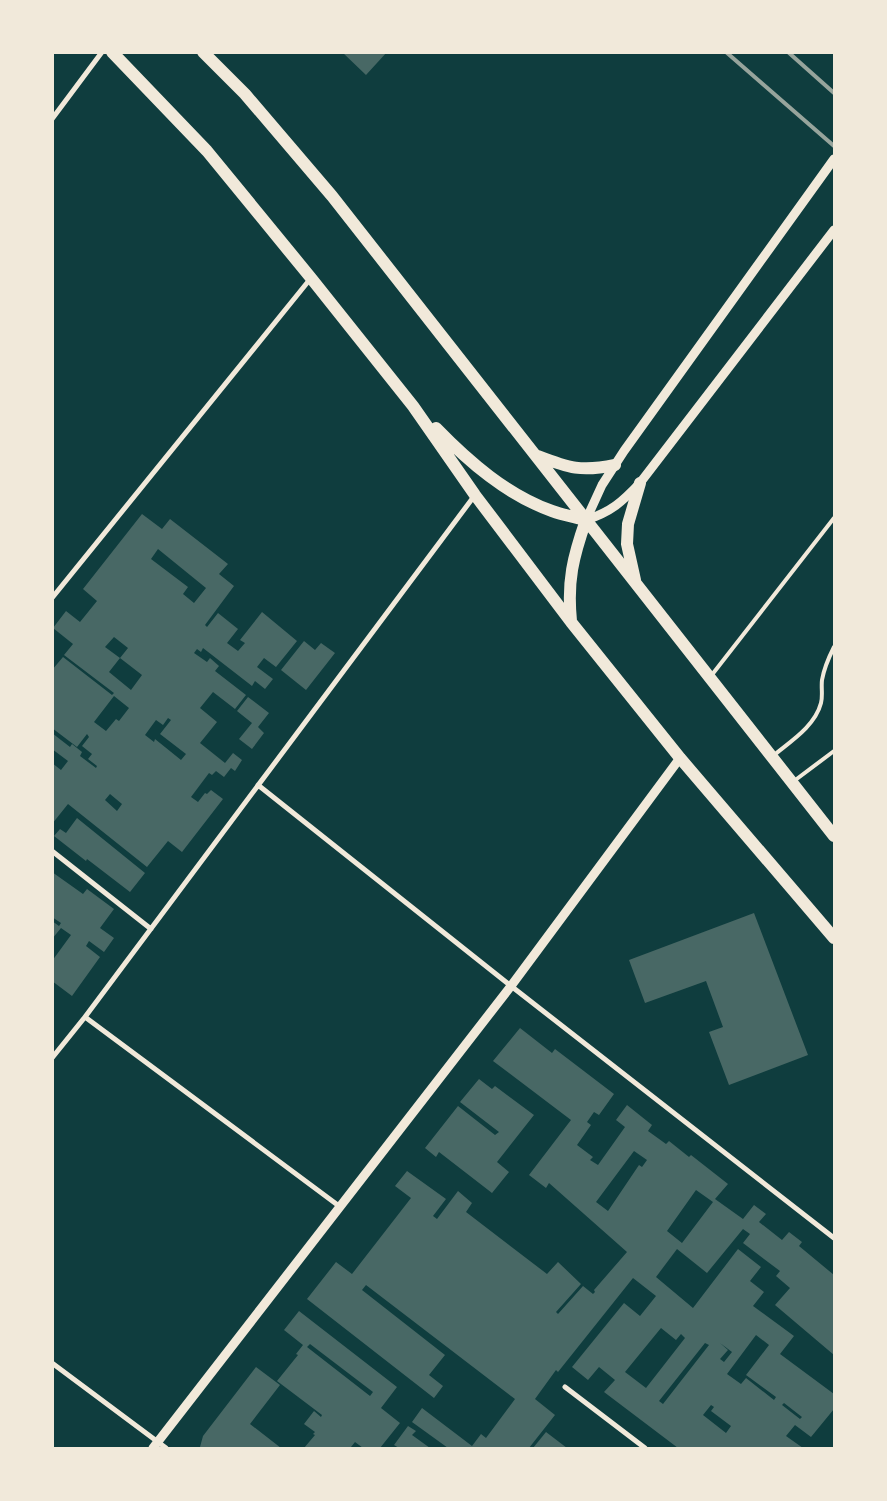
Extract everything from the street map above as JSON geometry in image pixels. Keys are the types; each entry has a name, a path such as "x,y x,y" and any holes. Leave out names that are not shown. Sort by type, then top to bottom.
{"main road":[{"path":"112,52 207,151 311,278 413,406 475,495 571,622 680,758 834,938"},
{"path":"203,52 245,94 332,196 834,836"},
{"path":"413,406 454,447 484,472 515,493 552,511 586,520"},
{"path":"536,455 563,466 579,469 593,469 615,465"},
{"path":"635,582 627,544 628,524 640,483"},
{"path":"571,622 568,595 571,570 586,520"}],"street":[{"path":"52,119 102,52"},
{"path":"586,520 598,494 624,451 834,159"},
{"path":"586,520 602,515 617,506 640,483 834,230"},
{"path":"52,598 311,278"},
{"path":"52,1058 85,1017 475,495"},
{"path":"156,1446 510,986 680,758"},
{"path":"258,785 510,986 834,1238"},
{"path":"52,851 151,929"},
{"path":"85,1017 339,1206"},
{"path":"52,1362 156,1446 166,1448"},
{"path":"565,1387 645,1448"}],"lane":[{"path":"710,677 834,518"},
{"path":"771,757 802,732 815,717 821,703 822,679 828,658 834,647"},
{"path":"792,782 834,751"}],"building":[{"path":"342,52 387,52 366,75"},
{"path":"142,514 162,529 170,519 228,564 219,574 234,586 205,625 207,627 218,613 238,629 227,643 238,651 245,643 240,640 262,612 297,641 276,667 264,658 257,667 273,679 265,689 255,681 252,686 203,648 201,652 197,649 194,653 207,662 210,658 219,666 215,671 246,695 235,709 213,692 200,708 217,722 200,743 225,763 233,753 242,760 235,771 231,768 224,777 216,771 212,775 209,773 191,797 198,802 205,793 207,794 211,790 223,799 182,852 168,841 147,867 68,804 52,824 52,763 61,770 68,761 52,749 52,733 70,747 72,744 82,752 80,756 96,768 97,766 88,759 92,754 82,746 89,737 87,734 77,747 52,728 52,670 63,657 112,695 114,693 64,655 73,644 53,628 66,611 80,622 97,601 83,589","holes":["158,549 206,588 194,603 183,594 188,587 151,559","114,637 128,648 120,658 105,647","120,658 142,675 131,690 109,672","114,696 129,708 119,721 116,719 106,731 94,722","168,718 171,720 160,734 186,754 181,760 155,739 154,742 145,735 156,720 163,725","110,794 122,804 117,811 105,800"]},
{"path":"304,641 315,650 321,643 335,653 306,690 281,670"},
{"path":"248,697 269,713 258,727 264,733 252,749 239,739 252,723 237,711"},
{"path":"77,818 145,873 130,892 54,836 60,829 66,833"},
{"path":"52,872 83,894 87,889 114,909 100,928 114,938 104,952 89,941 86,946 100,957 72,996 52,981 52,961 71,935 61,928 52,939 52,921 59,926 61,923 52,917"},
{"path":"754,913 808,1055 729,1085 709,1032 723,1027 706,981 645,1003 629,960"},
{"path":"520,1028 552,1053 555,1049 614,1094 599,1115 594,1112 587,1122 591,1125 577,1145 593,1157 590,1160 598,1165 625,1127 616,1120 627,1105 652,1125 648,1131 666,1144 669,1141 689,1157 691,1155 728,1184 715,1199 743,1219 754,1205 766,1214 759,1222 782,1240 789,1232 802,1242 799,1246 834,1275 834,1355 775,1305 790,1288 776,1276 780,1271 743,1243 750,1234 743,1229 707,1273 677,1249 656,1277 693,1308 738,1249 761,1267 750,1281 764,1292 753,1306 794,1336 780,1354 834,1394 834,1409 811,1437 795,1425 786,1436 803,1448 678,1448 604,1392 615,1380 599,1367 588,1380 572,1367 624,1303 640,1316 656,1296 633,1278 558,1372 556,1370 535,1399 555,1415 529,1448 448,1448 412,1422 422,1408 472,1446 481,1434 486,1438 515,1399 366,1285 362,1290 445,1355 429,1375 443,1386 434,1398 307,1299 336,1262 352,1274 411,1198 395,1186 407,1171 446,1199 433,1216 437,1219 458,1191 472,1203 466,1212 547,1274 558,1262 581,1284 556,1312 558,1314 583,1286 593,1294 594,1290 627,1252 549,1183 546,1188 529,1175 571,1120 493,1061","holes":["634,1151 647,1160 642,1167 639,1165 608,1211 596,1202","696,1190 713,1202 682,1243 667,1231","661,1328 676,1340 681,1334 685,1338 646,1388 625,1372","756,1335 769,1345 746,1375 776,1397 774,1400 746,1378 741,1384 727,1374","705,1343 709,1345 663,1404 659,1401","720,1343 732,1352 724,1362 720,1359 728,1350","784,1403 802,1417 800,1419 782,1405","711,1405 714,1407 711,1411 731,1426 726,1433 703,1415"]},
{"path":"479,1079 492,1089 495,1086 534,1115 497,1162 509,1172 492,1193 439,1152 436,1157 425,1148 458,1106 495,1135 499,1132 460,1102"},
{"path":"299,1311 397,1387 381,1408 400,1423 380,1448 363,1448 355,1442 351,1447 354,1448 304,1448 315,1435 313,1434 315,1432 304,1424 314,1411 321,1417 322,1415 277,1381 298,1355 296,1354 303,1345 284,1330","holes":["310,1344 373,1392 370,1396 307,1347"]},
{"path":"256,1367 280,1385 250,1424 281,1448 200,1447 203,1436"},
{"path":"408,1426 416,1431 412,1435 430,1448 399,1448 394,1445"},
{"path":"546,1432 567,1448 533,1448"}],"railway":[{"path":"726,52 834,146"},
{"path":"788,52 834,93"}]}
